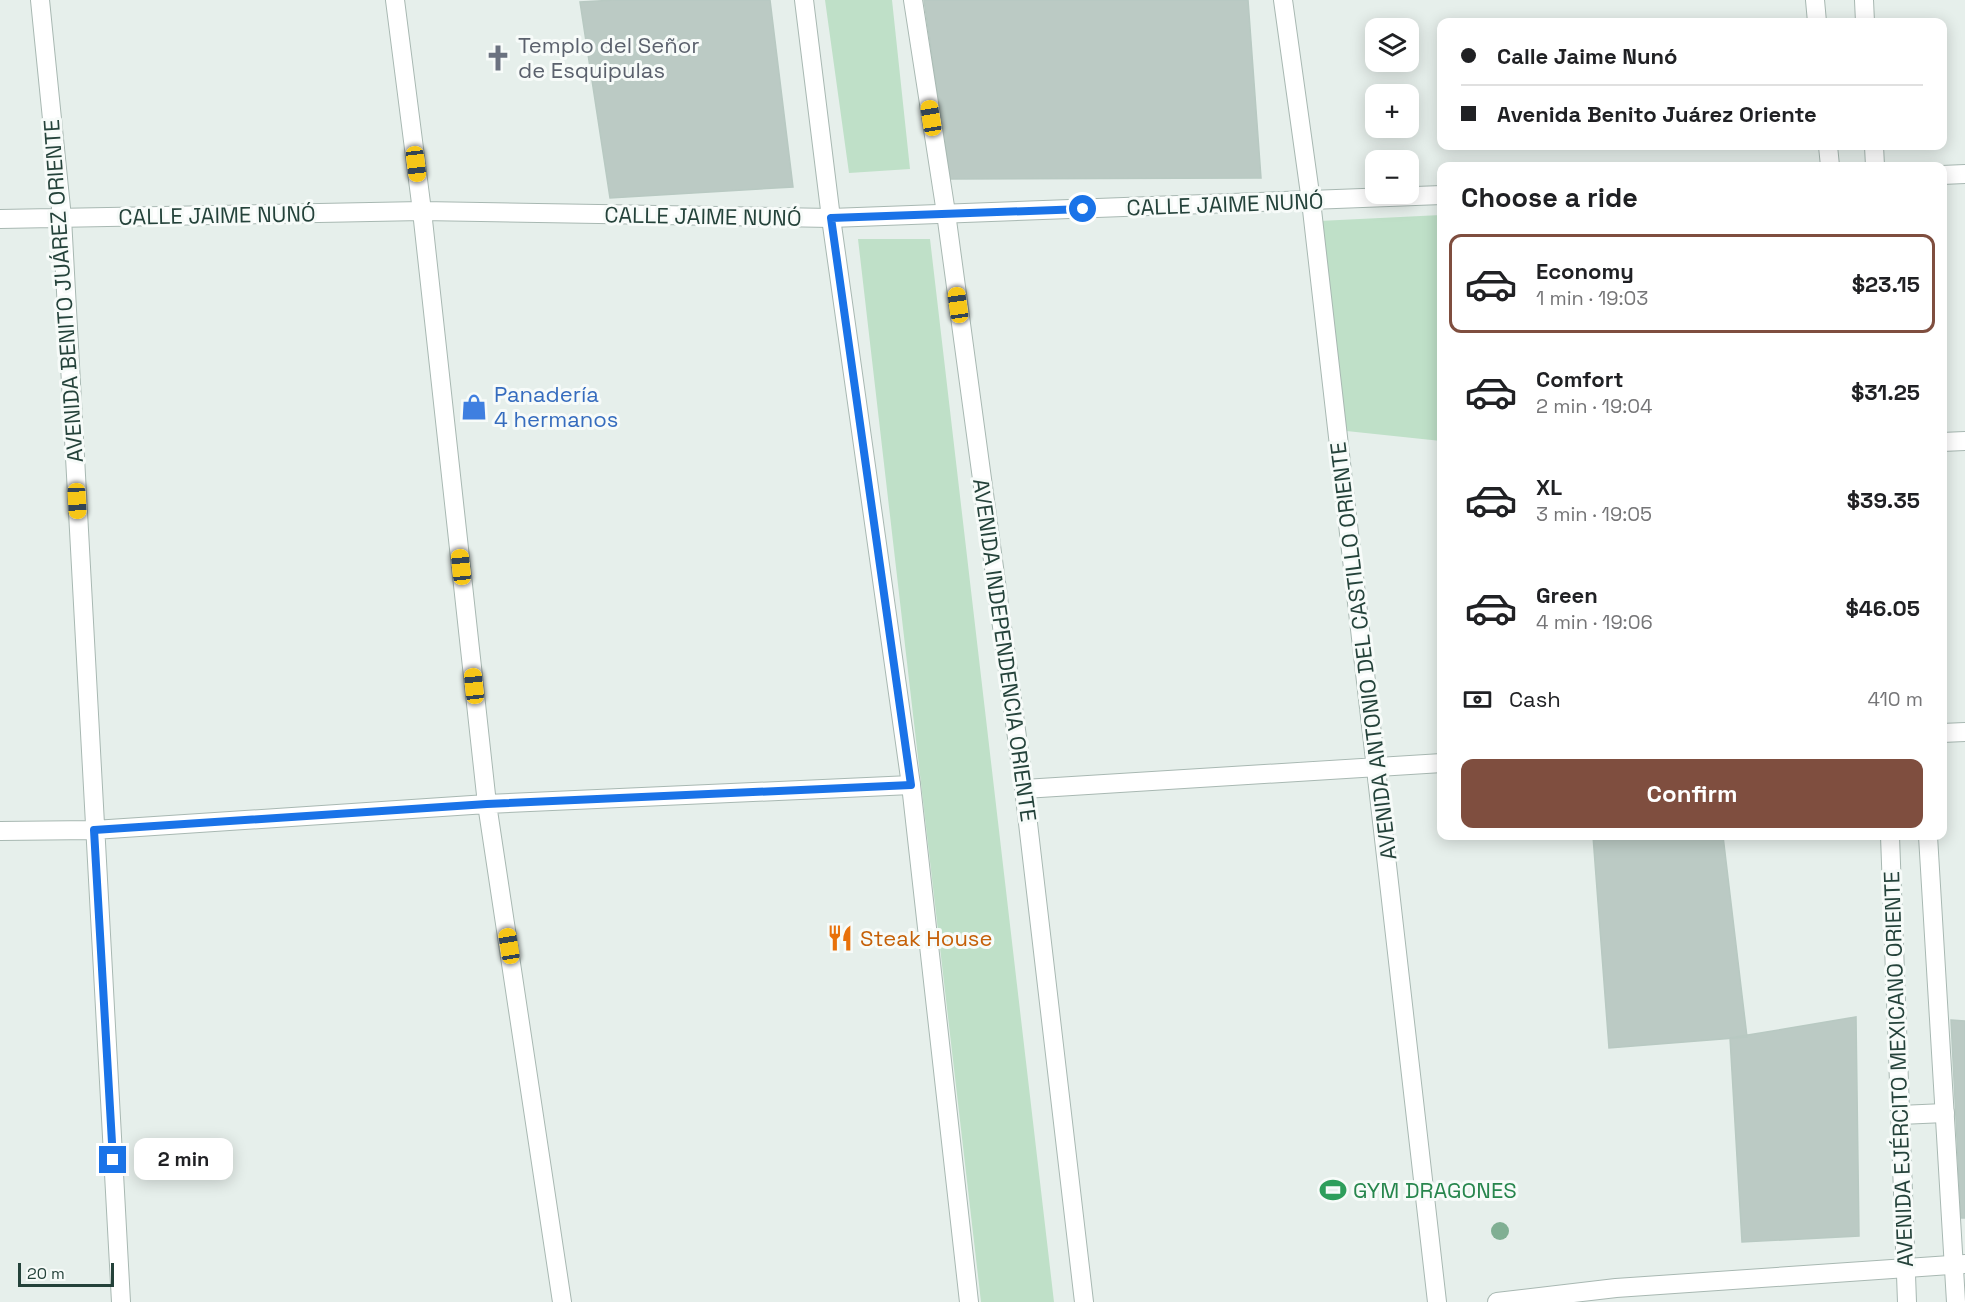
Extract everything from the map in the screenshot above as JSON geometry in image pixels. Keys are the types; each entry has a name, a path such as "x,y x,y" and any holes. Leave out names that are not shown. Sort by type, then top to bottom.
{"street":[{"name":"AVENIDA BENITO JUÁREZ ORIENTE","path":"40,0 62,218 121,1302"},
{"path":"396,0 422,211 487,804 562,1302"},
{"path":"804,0 831,218 911,785 969,1302"},
{"name":"AVENIDA INDEPENDENCIA ORIENTE","path":"913,0 946,213 1024,789 1084,1302"},
{"name":"AVENIDA ANTONIO DEL CASTILLO ORIENTE","path":"1283,0 1311,201 1437,1302"},
{"path":"1815,0 1817,18"},
{"path":"1864,0 1865,18"},
{"path":"1947,175 1965,174"},
{"name":"CALLE JAIME NUNÓ","path":"0,219 422,211 831,218 1437,195"},
{"path":"1947,442 1965,441"},
{"path":"1947,733 1965,732"},
{"path":"1024,789 1437,763"},
{"path":"0,831 94,830 487,804 911,785"},
{"name":"AVENIDA EJÉRCITO MEXICANO ORIENTE","path":"1890,840 1907,1302"},
{"name":"AVENIDA EJÉRCITO MEXICANO ORIENTE","path":"1928,840 1945,1113 1959,1264 1956,1302"},
{"path":"1900,1115 1945,1113"},
{"path":"1497,1302 1616,1288 1959,1264"}],"green space":[{"path":"825,0 892,0 910,169 849,173"},
{"path":"1437,215 1437,441 1337,430 1319,221"},
{"path":"858,239 930,239 1054,1302 981,1302"}],"building":[{"path":"770,0 793,187 610,198 580,2"},
{"path":"924,0 1248,0 1261,178 950,179"},
{"path":"1593,840 1723,840 1747,1037 1609,1048"},
{"path":"1856,1017 1859,1236 1742,1242 1730,1038"},
{"path":"1951,1020 1965,1021 1965,1218 1961,1218"}],"place":[{"name":"Templo del Señor de Esquipulas","path":"498,58"},
{"name":"Panadería 4 hermanos","path":"474,407"},
{"name":"Steak House","path":"840,938"},
{"name":"GYM DRAGONES","path":"1333,1190"}],"route":[{"path":"113,1160 94,830 487,804 911,785 831,218 1083,209"}]}
